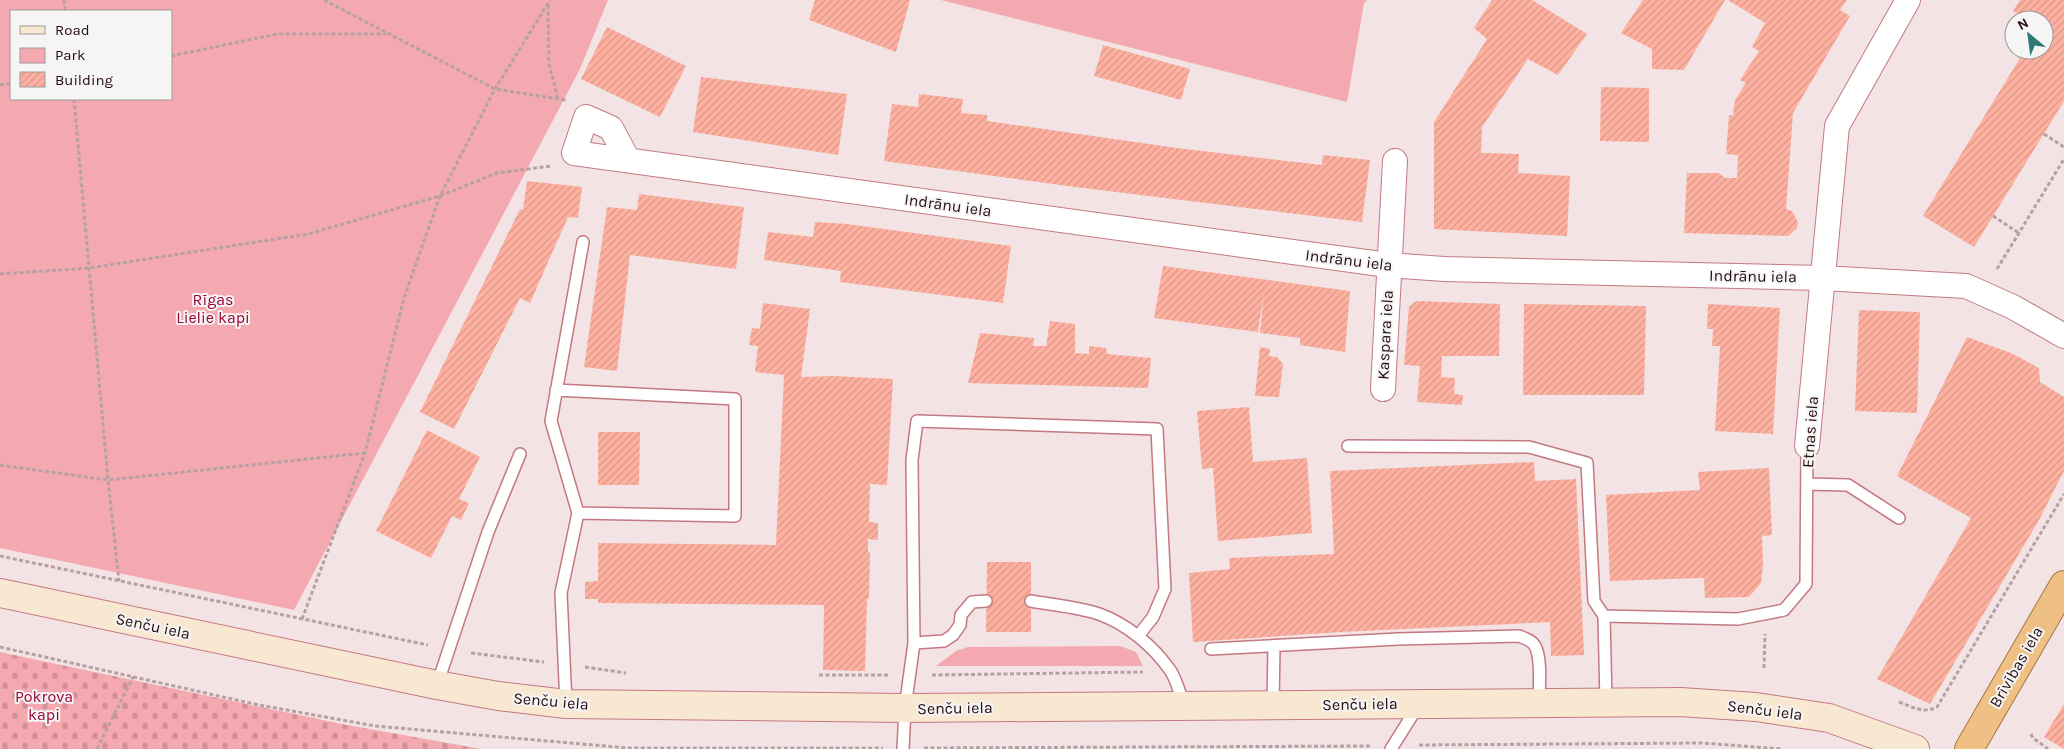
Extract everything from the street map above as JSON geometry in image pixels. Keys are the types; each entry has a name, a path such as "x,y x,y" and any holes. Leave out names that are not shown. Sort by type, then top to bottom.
{"highway":[{"name":"Brīvības iela","path":"1969,749 2064,585"}],"main road":[{"name":"Senču iela","path":"0,594 437,685 498,696 566,704 905,708 1680,702 1765,708 1829,718 1915,749"}],"street":[{"name":"Etnas iela","path":"1807,446 1837,126 1908,0"},
{"name":"Indrānu iela","path":"628,160 1388,265 1444,269 1822,278 1966,286 2013,307 2064,336"},
{"name":"Kaspara iela","path":"1383,389 1388,265 1395,161"}],"lane":[{"path":"566,704 561,592 578,513 551,421 583,242"},
{"path":"556,390 735,399 735,516 578,513"},
{"path":"903,749 905,708 914,643 912,460 917,421 1157,429 1165,589 1153,617 1138,636"},
{"path":"1348,446 1529,446 1587,464 1594,601 1604,616 1606,702"},
{"name":"Etnas iela","path":"1604,616 1738,619 1784,610 1806,584 1807,446"},
{"path":"437,685 488,532 520,454"},
{"path":"1807,484 1848,485 1899,518"},
{"path":"914,643 944,640 953,635 960,624 961,615 972,602 986,601"},
{"path":"1031,601 1098,614 1120,624 1138,636 1156,653 1171,672 1184,706"},
{"path":"1211,649 1398,639 1518,636 1528,639 1535,646 1538,662 1539,702"},
{"path":"1273,705 1274,647"},
{"path":"1391,749 1420,703"}],"path":[{"path":"324,0 495,89 574,102"},
{"path":"302,619 365,453 404,298 440,196 495,89 549,2"},
{"path":"549,2 549,64 558,99"},
{"path":"172,56 277,34 388,34"},
{"path":"74,100 108,480 119,581"},
{"path":"2044,134 2064,147"},
{"path":"1982,293 2064,158"},
{"path":"0,274 89,268 308,234 440,196"},
{"path":"1994,216 2019,233"},
{"path":"0,465 108,480 365,453"},
{"path":"1899,702 1921,710 1929,711 1937,707 2064,494"},
{"path":"1764,614 1764,668"},
{"path":"97,749 133,677"},
{"path":"2032,734 2033,738 2048,749"}],"green space":[{"name":"Rīgas Lielie kapi","path":"0,0 608,0 580,69 294,610 0,548"},
{"path":"941,0 1367,0 1364,3 1347,102"},
{"path":"1120,646 1136,652 1143,666 936,666 956,651 968,647"},
{"name":"Pokrova kapi","path":"0,652 342,724 481,749 0,749"}],"building":[{"path":"815,0 910,0 896,52 809,20"},
{"path":"1492,0 1532,0 1587,34 1558,75 1528,59 1482,127 1481,153 1519,154 1518,173 1570,176 1567,236 1434,229 1434,122 1487,39 1474,28"},
{"path":"1643,0 1725,0 1684,70 1652,69 1652,49 1621,33"},
{"path":"1728,0 1847,0 1840,10 1850,16 1793,113 1786,209 1792,211 1798,222 1797,228 1788,236 1684,233 1687,173 1719,173 1725,178 1737,178 1738,155 1726,154 1729,115 1733,115 1735,100 1746,83 1740,80 1759,51 1752,47 1765,23"},
{"path":"2020,0 2064,0 2064,101 1974,247 1923,216 2019,60 2054,60 2054,10 2014,10"},
{"path":"607,27 686,66 660,117 581,79"},
{"path":"1103,45 1190,69 1181,100 1094,76"},
{"path":"701,77 847,94 838,155 693,132"},
{"path":"1601,87 1649,88 1649,142 1600,141"},
{"path":"919,94 963,99 961,113 987,115 987,121 1177,148 1322,165 1323,155 1370,160 1362,222 1075,187 884,161 892,104 918,107"},
{"path":"527,181 582,187 578,218 568,217 530,303 520,298 454,429 420,412 520,209 523,210"},
{"path":"639,194 744,207 736,269 630,255 617,371 584,367 607,207 637,210"},
{"path":"815,222 847,224 1011,246 1003,303 840,282 841,271 764,260 768,232 813,237"},
{"path":"1163,266 1350,291 1345,352 1300,345 1300,338 1260,333 1264,292 1258,332 1154,318"},
{"path":"1416,301 1500,304 1499,356 1442,356 1441,377 1455,378 1454,394 1463,395 1462,405 1417,402 1420,366 1404,365 1409,307"},
{"path":"763,303 810,309 801,377 833,376 893,379 887,485 870,484 869,522 878,523 878,540 868,539 868,552 870,552 869,598 867,599 865,671 823,670 824,605 598,603 598,599 585,599 585,582 598,581 598,543 776,545 784,375 755,372 758,346 749,345 752,328 760,329"},
{"path":"1524,304 1646,306 1644,395 1523,395"},
{"path":"1708,304 1780,308 1773,434 1715,431 1720,346 1712,346 1713,329 1707,329"},
{"path":"1859,310 1920,312 1917,413 1855,411"},
{"path":"1050,321 1075,324 1075,353 1089,354 1089,346 1106,348 1107,354 1151,358 1148,388 968,383 980,333 1034,338 1033,346 1046,346"},
{"path":"1967,337 2011,353 2039,368 2040,382 2064,397 2064,471 2039,520 1930,704 1877,679 1971,518 1897,476"},
{"path":"1260,347 1270,349 1269,356 1277,357 1283,364 1279,397 1255,396"},
{"path":"1249,407 1253,462 1307,458 1312,533 1218,541 1213,468 1202,469 1197,411"},
{"path":"427,430 480,457 459,499 469,503 461,520 452,516 431,558 376,531"},
{"path":"598,432 640,432 639,485 598,485"},
{"path":"1534,462 1535,481 1576,479 1584,655 1551,656 1550,622 1341,632 1193,642 1189,573 1230,569 1229,558 1334,554 1330,471"},
{"path":"1769,468 1772,535 1762,536 1763,564 1761,583 1749,597 1705,598 1704,578 1610,581 1606,495 1700,490 1698,472"},
{"path":"987,562 1031,562 1031,632 986,632"},
{"path":"2064,704 2064,749 2044,737"}]}
